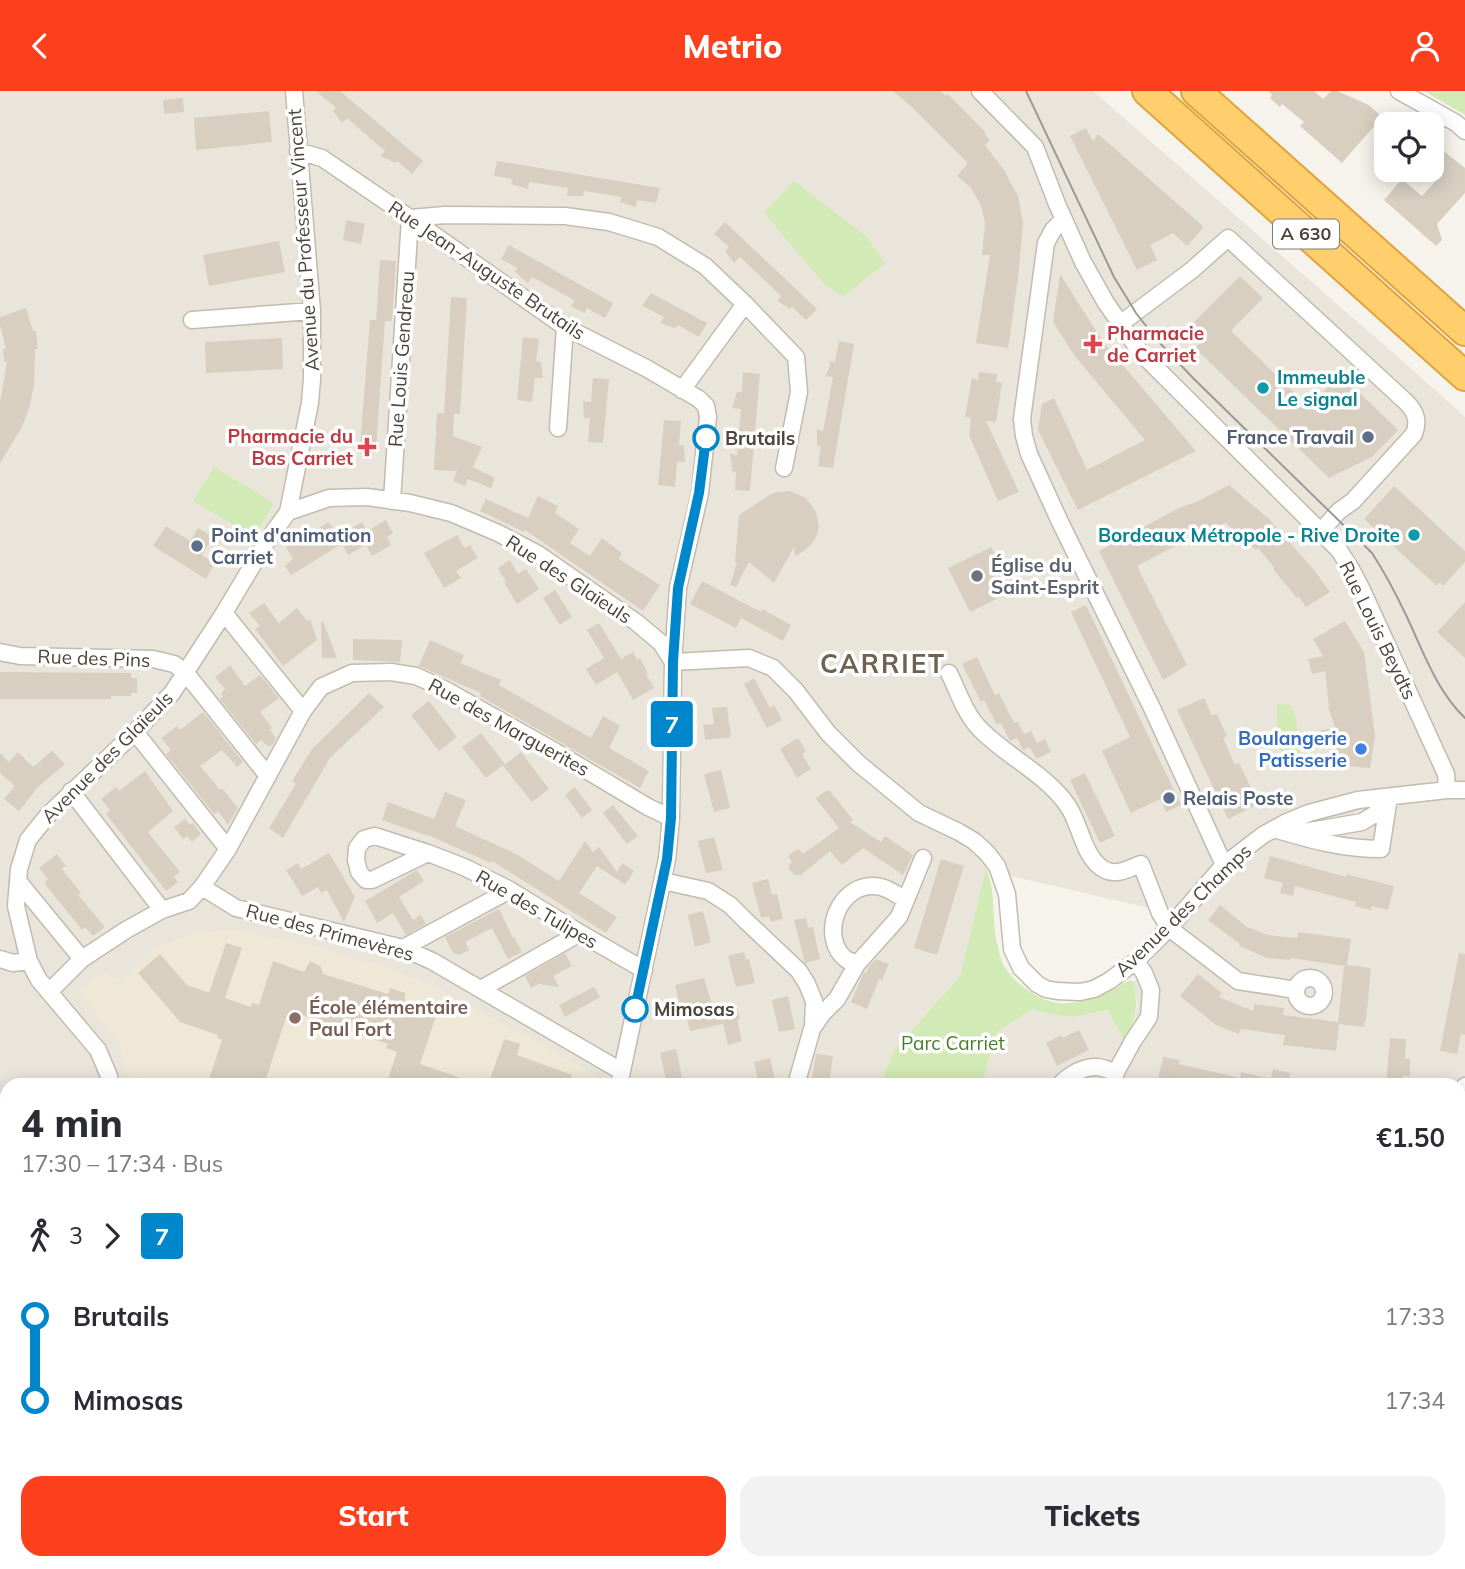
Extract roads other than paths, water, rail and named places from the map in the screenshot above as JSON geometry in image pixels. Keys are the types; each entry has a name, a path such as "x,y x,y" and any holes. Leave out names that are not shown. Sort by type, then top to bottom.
{"highway":[{"name":"A 630","path":"1147,91 1465,376"},
{"name":"A 630","path":"1196,91 1465,331"}],"street":[{"name":"Avenue du Professeur Vincent","path":"288,512 310,403 312,379 312,311 294,91"},
{"name":"Rue Louis Beydts","path":"981,91 1035,147 1083,262 1106,303 1141,353 1339,550 1362,590 1446,774 1447,790"},
{"path":"1399,91 1457,123 1465,131"},
{"name":"Rue Jean-Auguste Brutails","path":"298,151 322,158 565,327 646,368 699,399 706,406 708,417 699,493 678,588 673,662 671,818 663,881 620,1078"},
{"path":"411,218 445,215 565,216 608,222 658,237 705,266 746,304 796,357 799,392 784,468"},
{"name":"Rue Louis Gendreau","path":"392,501 411,218"},
{"path":"1063,219 1046,243 1022,419 1024,436 1029,454 1060,522 1152,708 1224,865"},
{"path":"1120,324 1192,270 1228,238 1413,409 1417,426 1414,434 1353,501 1339,511 1321,531"},
{"path":"682,390 746,304"},
{"path":"192,320 312,311"},
{"path":"558,428 565,327"},
{"name":"Rue des Glaïeuls","path":"288,512 329,498 367,498 410,503 450,513 498,533 538,554 636,622 661,643 673,662"},
{"name":"Avenue des Glaïeuls","path":"109,1078 98,1050 38,981 29,961 16,906 19,869 28,841 48,815 172,693 288,512"},
{"path":"224,613 303,711"},
{"name":"Rue des Pins","path":"0,652 20,656 153,659 174,664 185,672"},
{"name":"Avenue des Champs","path":"673,662 749,658 773,668 796,691 828,733 858,763 919,813 959,832 981,847 997,866 1007,894 1012,949 1021,968 1046,989 1080,992 1094,989 1109,981 1136,961 1169,929 1224,865 1262,835 1274,829"},
{"path":"185,672 268,776"},
{"name":"Rue des Marguerites","path":"202,887 228,849 303,711 321,687 352,673 391,672 415,676 444,689 671,818"},
{"path":"949,673 970,716 979,728 1059,794 1070,809 1089,855 1105,870 1120,872 1141,864 1169,929 1238,981 1296,990"},
{"path":"135,732 228,849"},
{"path":"1274,829 1304,832 1355,824 1375,814 1389,797 1465,790"},
{"path":"71,791 162,910"},
{"path":"1274,829 1326,845 1381,849 1389,797"},
{"name":"Rue des Tulipes","path":"428,853 510,890 644,970"},
{"path":"812,1029 837,999 857,964 899,917 923,858"},
{"path":"18,881 82,959"},
{"path":"663,881 708,891 730,905 799,971 814,1001 812,1029 798,1078"},
{"path":"49,992 82,959 162,910 189,901 202,887"},
{"name":"Rue des Primevères","path":"202,887 236,908 403,948 432,961 481,989 620,1078"},
{"path":"857,964 847,960 839,951 833,934 835,917 844,899 857,890 880,887 906,900"},
{"path":"403,948 510,890"},
{"path":"481,989 580,933"},
{"path":"0,959 13,963 29,961"},
{"path":"1114,1078 1133,1041 1149,1017 1151,990 1136,961"},
{"path":"1067,1078 1084,1068 1098,1067 1113,1078"}],"tram line":[{"path":"1026,91 1114,277 1136,313 1193,378 1372,553 1398,599 1438,683 1465,718"}],"place":[{"name":"Pharmacie de Carriet","path":"1093,344"},
{"name":"Immeuble Le signal","path":"1263,388"},
{"name":"France Travail","path":"1368,437"},
{"name":"Brutails","path":"706,438"},
{"name":"Pharmacie du Bas Carriet","path":"367,447"},
{"name":"Bordeaux Métropole - Rive Droite","path":"1414,535"},
{"name":"Point d'animation Carriet","path":"197,546"},
{"name":"Église du Saint-Esprit","path":"977,576"},
{"name":"Boulangerie Patisserie","path":"1361,749"},
{"name":"Relais Poste","path":"1169,798"},
{"name":"Mimosas","path":"635,1009"},
{"name":"École élémentaire Paul Fort","path":"295,1018"}],"district":[{"name":"CARRIET","path":"883,664"}],"park label":[{"name":"Parc Carriet","path":"953,1043"}]}
